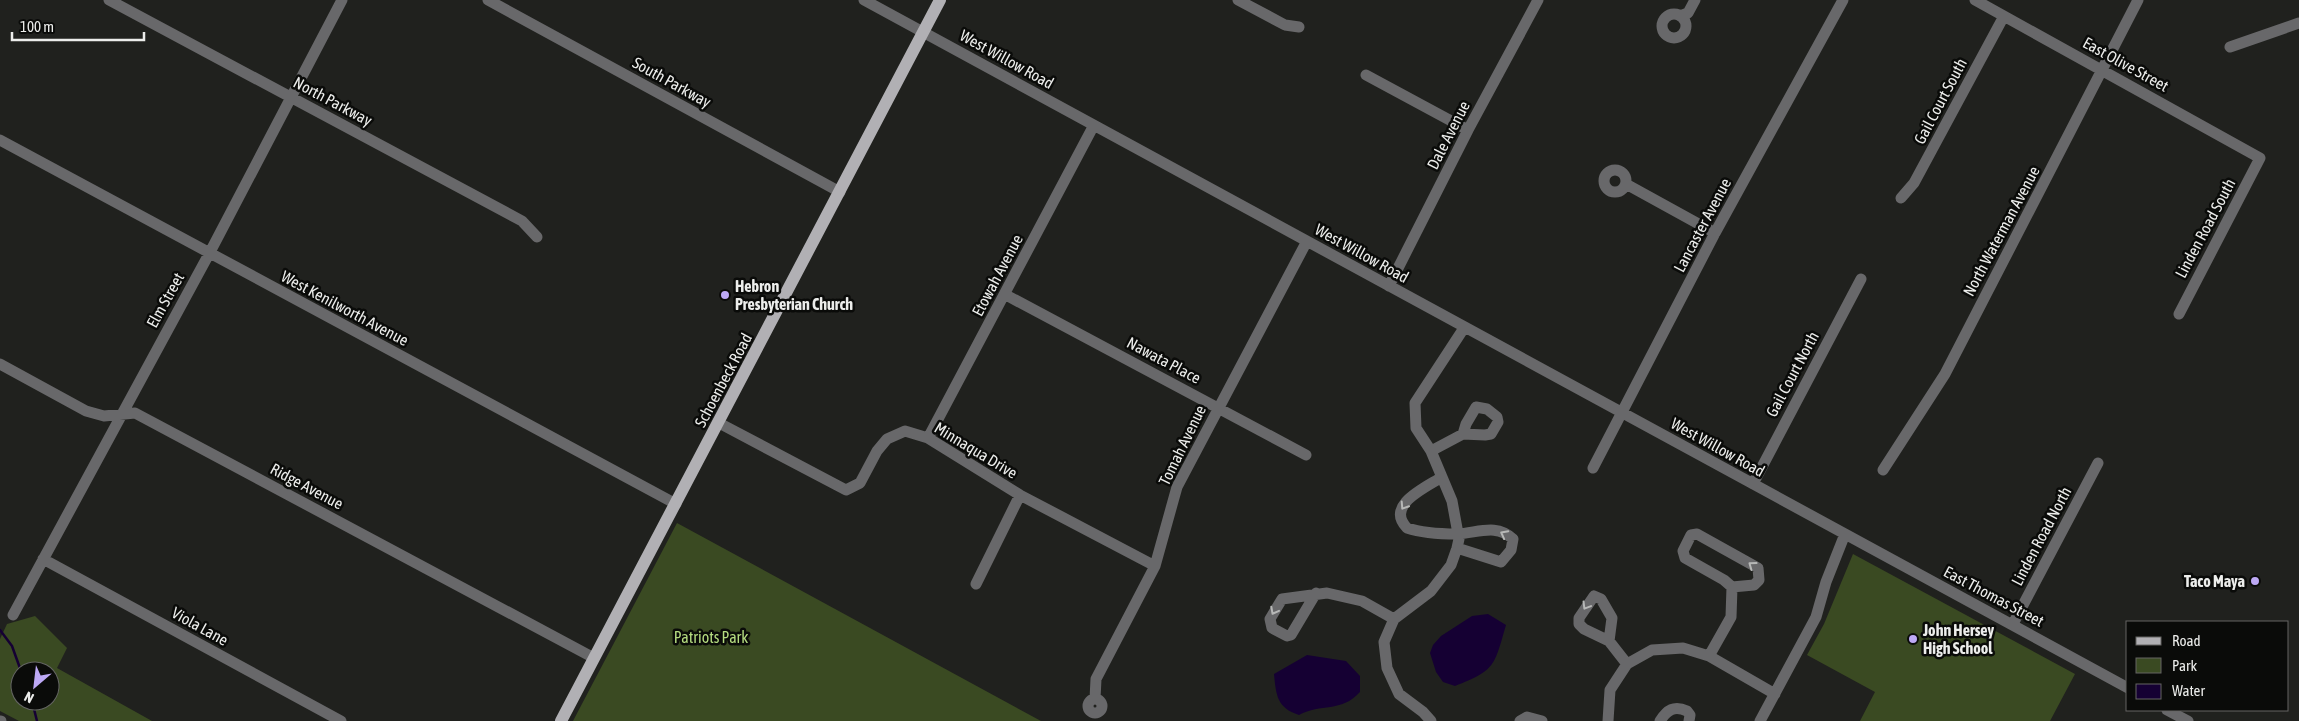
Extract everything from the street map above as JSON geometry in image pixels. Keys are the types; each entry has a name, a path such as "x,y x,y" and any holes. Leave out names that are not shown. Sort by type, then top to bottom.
{"main road":[{"name":"Schoenbeck Road","path":"561,721 940,0"}],"street":[{"name":"North Parkway","path":"110,0 522,221 537,237"},
{"name":"Elm Street","path":"13,615 209,254 342,0"},
{"name":"South Parkway","path":"488,0 840,192"},
{"name":"West Willow Road","path":"864,0 1845,534"},
{"path":"1238,0 1285,25 1299,27"},
{"name":"Dale Avenue","path":"1389,286 1468,130 1538,0"},
{"path":"1680,16 1688,13 1695,0"},
{"name":"Lancaster Avenue","path":"1593,468 1714,233 1843,0"},
{"name":"East Olive Street","path":"1975,0 2260,158"},
{"name":"North Waterman Avenue","path":"1883,470 1945,374 2104,70 2138,0"},
{"name":"Gail Court South","path":"1902,198 1914,183 2004,16"},
{"path":"2230,47 2299,24"},
{"path":"1366,75 1468,130"},
{"name":"Etowah Avenue","path":"928,438 1006,295 1094,125"},
{"name":"West Kenilworth Avenue","path":"0,140 676,504"},
{"name":"Linden Road South","path":"2179,314 2260,158"},
{"path":"1626,184 1714,233"},
{"name":"Tomah Avenue","path":"1095,699 1096,679 1154,566 1177,487 1307,241"},
{"name":"Gail Court North","path":"1753,484 1861,279"},
{"name":"Nawata Place","path":"1006,295 1306,455"},
{"path":"1431,721 1420,716 1398,694 1387,668 1384,642 1394,618 1431,591 1451,565 1457,548 1458,534 1452,501 1431,451 1416,428 1415,403 1464,328"},
{"name":"Ridge Avenue","path":"0,364 86,411 104,416 135,413 594,658"},
{"name":"Minnaqua Drive","path":"719,423 846,490 860,483 877,451 887,439 905,431 928,438 1020,495 1154,566"},
{"path":"1431,451 1463,434"},
{"name":"Linden Road North","path":"2013,624 2098,463"},
{"path":"1442,477 1404,504 1400,512 1400,519 1407,528 1458,534 1481,530 1501,531 1513,539 1513,545 1505,560 1501,562 1457,548"},
{"path":"976,584 1020,495"},
{"path":"1709,656 1731,616 1732,588 1724,580 1685,558 1683,551 1691,535 1698,534 1758,568 1759,580 1754,585 1732,588"},
{"path":"1760,721 1816,617 1826,582 1845,534"},
{"name":"East Thomas Street","path":"1845,534 2126,687"},
{"name":"Viola Lane","path":"43,559 342,721"},
{"path":"1316,594 1327,593 1362,602 1394,618"},
{"path":"1609,641 1627,664"},
{"path":"1608,721 1610,690 1627,664 1652,650 1683,648 1709,656 1775,694"},
{"path":"1660,721 1666,712 1675,708 1687,711 1690,715 1689,721"},
{"path":"2169,711 2188,721"},
{"path":"1520,721 1527,717 1542,721"}],"green space":[{"name":"Patriots Park","path":"677,523 1041,721 573,721"},
{"name":"John Hersey High School","path":"1853,554 2075,674 2050,721 1860,721 1875,692 1807,655 1824,624"},
{"path":"35,616 67,648 60,662 10,661 10,711 60,711 60,670 152,721 19,721 0,711 0,639 7,624"}],"water":[{"path":"1488,614 1506,625 1499,650 1491,665 1479,675 1455,686 1443,682 1436,672 1430,653 1433,645 1441,636 1472,616"},
{"path":"1307,655 1346,661 1360,676 1360,692 1346,703 1307,711 1299,715 1286,709 1279,700 1274,674"}],"waterway":[{"path":"0,630 12,646 17,661"},
{"path":"34,711 37,721"}],"place":[{"name":"Hebron Presbyterian Church","path":"725,295"},
{"name":"Taco Maya","path":"2255,581"},
{"name":"John Hersey High School","path":"1913,639"}]}
